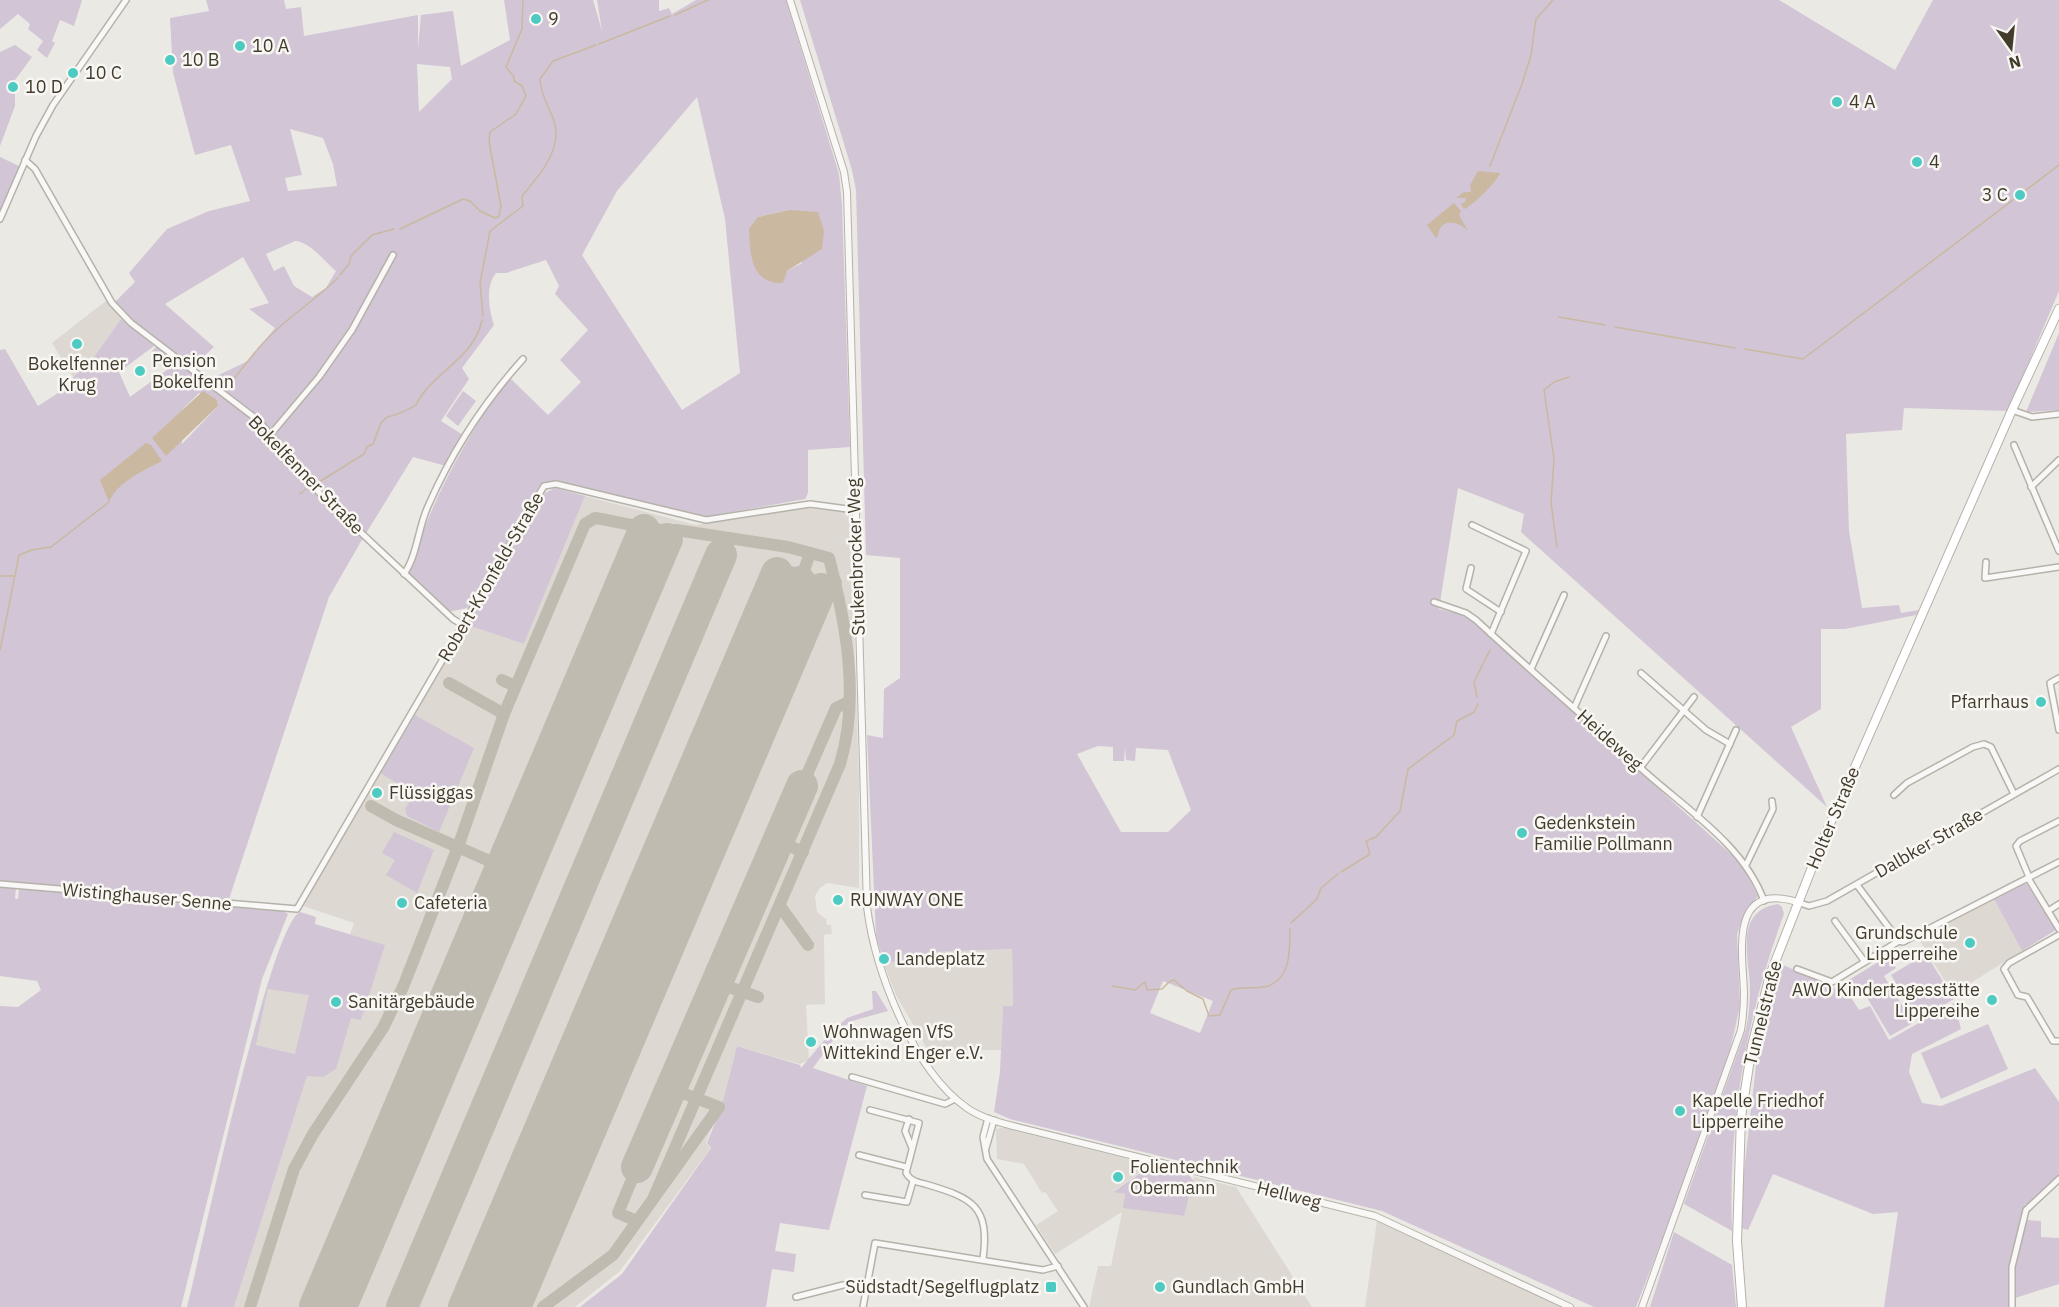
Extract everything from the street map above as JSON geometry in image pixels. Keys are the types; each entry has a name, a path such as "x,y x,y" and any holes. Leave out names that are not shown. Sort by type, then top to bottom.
{"main road":[{"name":"Holter Straße","path":"1797,902 2012,410 2059,309"},
{"name":"Tunnelstraße","path":"1742,1307 1737,1241 1741,1117 1757,1026 1773,967 1797,902"}],"street":[{"path":"0,219 25,160 59,96 126,0"},
{"name":"Stukenbrocker Weg","path":"790,0 844,172 847,192 866,881 871,938 892,1002 930,1066 956,1099 977,1114 991,1119"},
{"name":"Bokelfenner Straße","path":"25,160 35,169 118,310 157,345 259,422 322,496 404,574 463,625"},
{"path":"271,434 319,377 352,330 393,255"},
{"path":"404,574 425,513 437,488 499,386 523,359"},
{"path":"2012,410 2032,417 2059,414"},
{"path":"2014,446 2059,551"},
{"path":"2031,487 2059,460"},
{"name":"Robert-Kronfeld-Straße","path":"295,910 303,900 536,496 547,484 706,520 810,504 855,510"},
{"path":"1472,525 1526,550 1491,634"},
{"path":"1986,562 1985,578 2059,567"},
{"path":"1471,568 1466,589 1501,612"},
{"path":"1531,669 1564,595"},
{"name":"Heideweg","path":"1434,602 1466,613 1697,818 1746,865 1764,901"},
{"path":"1574,708 1606,636"},
{"path":"1641,673 1706,730 1730,744"},
{"path":"2059,678 2050,683 2059,730"},
{"path":"1640,768 1694,697"},
{"path":"1697,818 1736,730"},
{"path":"1894,795 1907,783 1972,747 1984,744 1991,747 2014,794"},
{"name":"Dalbker Straße","path":"1797,902 1809,906 1822,903 2059,769"},
{"path":"1746,865 1773,809 1772,801"},
{"path":"2059,820 2020,841 2016,846 2029,878 2059,929"},
{"path":"1797,969 1830,982 1899,941 1906,941 1962,910 2059,862"},
{"name":"Wistinghauser Senne","path":"0,884 295,910"},
{"path":"1857,885 1899,941"},
{"path":"1642,1307 1738,1037 1744,1009 1740,949 1742,930 1752,909 1764,901 1780,898 1797,902"},
{"path":"2048,910 2059,904"},
{"path":"1835,921 1865,962"},
{"path":"2059,935 2009,963 2004,969 2018,995 2026,997 2053,1041 2059,1041"},
{"path":"852,1077 945,1104 956,1099"},
{"path":"870,1110 919,1123 906,1173 913,1180 964,1197 978,1208 985,1234 983,1260"},
{"path":"909,1119 905,1131 912,1148"},
{"path":"991,1119 985,1149 987,1159 1084,1307"},
{"name":"Hellweg","path":"991,1119 1375,1216 1570,1307"},
{"path":"859,1155 906,1167"},
{"path":"2012,1307 2012,1267 2025,1210 2059,1179"},
{"path":"865,1195 908,1202 913,1180"},
{"path":"863,1307 873,1246 879,1242 1043,1270 1058,1266"},
{"path":"796,1297 843,1285 867,1283"}],"shaded area":[{"path":"0,0 82,0 74,26 60,20 52,41 55,43 47,58 37,50 43,41 28,29 30,24 18,14 0,29"},
{"path":"206,0 284,0 286,9 301,7 304,36 418,15 418,49 421,15 453,11 461,66 510,40 504,0 593,0 602,31 597,0 659,0 659,11 669,8 672,14 696,0 786,0 839,174 850,447 808,450 808,493 805,499 705,517 555,481 539,487 473,602 467,608 448,612 408,574 438,496 478,423 509,377 548,415 581,382 560,360 588,330 555,294 559,286 546,260 506,273 496,273 489,291 494,325 462,368 469,379 441,421 463,435 446,466 413,457 365,535 325,496 273,435 208,380 248,361 275,328 249,309 269,303 243,257 165,304 214,347 192,367 132,321 115,302 135,282 129,273 167,229 209,211 250,201 231,145 195,155 173,73 170,18 209,11","holes":["417,64 450,67 452,79 419,112","697,97 725,219 740,373 682,410 582,255 617,191","290,129 323,138 333,164 337,186 288,191 285,178 302,175","789,210 802,263 787,271 758,217","295,241 306,244 336,271 326,288 312,297 294,286 284,266 274,271 266,254"]},
{"path":"800,0 1779,0 1895,70 1933,0 2059,0 2059,291 2008,411 1904,408 1902,430 1846,434 1849,531 1862,608 1899,605 1901,613 1919,610 1916,615 1845,629 1821,629 1821,709 1791,727 1827,807 1521,532 1524,514 1458,488 1439,609 1465,615 1731,854 1742,866 1758,896 1745,912 1737,934 1740,1006 1729,1055 1682,1189 1636,1307 1594,1307 1382,1211 1010,1119 994,1112 1000,1072 1003,1006 1013,1006 1012,949 935,952 884,964 876,935 867,735 883,738 884,689 900,678 900,558 866,555 856,190 852,170","holes":["1098,746 1113,747 1113,761 1124,761 1125,747 1126,760 1135,761 1136,748 1168,750 1191,810 1168,832 1121,832 1077,754","1163,981 1213,1001 1200,1033 1150,1013"]},
{"path":"15,45 32,57 15,80 15,106 0,146 0,52"},
{"path":"0,157 19,166 1,214 0,213"},
{"path":"1478,171 1500,173 1484,193 1464,209 1461,204 1466,198 1456,198 1464,192 1471,192 1470,185"},
{"path":"1454,203 1461,211 1459,215 1468,231 1460,225 1449,223 1442,226 1436,238 1427,225"},
{"path":"789,210 818,212 824,231 822,249 787,271 783,283 772,282 758,273 754,266 749,229 758,217"},
{"path":"107,300 121,319 91,361 73,377 52,343"},
{"path":"121,319 154,346 119,372 130,397 167,370 152,351 157,346 258,424 311,488 363,538 329,597 229,899 0,882 0,350 5,349 38,406 72,384 73,377 91,361","holes":["199,393 217,400 218,406 182,444 182,410"]},
{"path":"2059,333 2059,410 2026,412"},
{"path":"203,391 217,400 218,406 166,456 152,438"},
{"path":"463,391 476,401 458,426 446,416"},
{"path":"146,443 151,445 162,461 124,483 109,502 100,480"},
{"path":"555,488 585,496 524,644 467,625 545,493"},
{"path":"585,496 696,525 806,508 850,513 859,778 859,888 827,883 815,896 817,912 826,919 827,925 831,925 832,934 824,935 825,1004 806,1005 809,1060 800,1064 737,1046 721,1107 706,1142 710,1149 620,1271 575,1307 234,1307 307,1076 295,1054 256,1045 268,988 296,992 328,928 350,934 354,923 303,906 467,625 524,644"},
{"path":"415,715 474,748 439,832 407,816 405,809 411,799 405,795 407,790 381,773"},
{"path":"394,832 434,850 417,893 386,875 395,860 382,853"},
{"path":"2027,884 2056,930 2022,951 1994,899"},
{"path":"0,887 16,888 15,899 18,899 19,889 283,911 288,914 262,979 181,1307 0,1307 0,1006 18,1007 41,990 37,981 0,976"},
{"name":"Grundschule Lipperreihe","path":"1994,899 2022,951 1953,994 1919,939"},
{"path":"1778,904 1782,907 1784,914 1759,991 1742,1070 1733,1150 1732,1231 1684,1204 1746,1029 1750,998 1747,936 1750,925 1755,916 1764,908"},
{"path":"300,912 316,917 315,924 385,945 361,1020 351,1018 336,1069 323,1077 307,1076 234,1307 187,1307 254,1029 287,931","holes":["268,989 309,995 295,1054 256,1045"]},
{"path":"1012,949 1013,1006 1003,1007 1001,1050 958,1050 933,1059 896,995 884,964 935,952"},
{"path":"1926,954 1954,999 1918,1021 1891,975"},
{"path":"1888,956 1896,968 1884,976 1913,1023 1890,1036 1862,989 1851,995 1844,983"},
{"path":"1779,963 1836,989 1843,985 1859,1010 1870,1006 1889,1040 1954,1003 1961,1029 1912,1054 1909,1072 1922,1103 1941,1106 2035,1068 2059,1102 2059,1180 2030,1204 2025,1204 2010,1270 2011,1307 1884,1307 1898,1212 1873,1214 1773,1174 1748,1230 1741,1228 1742,1189 1758,1048"},
{"path":"872,991 876,991 888,1011 852,1021 842,1028 813,1068 867,1086 829,1230 780,1223 775,1251 796,1254 794,1272 772,1269 766,1307 580,1307 622,1274 711,1148 707,1143 721,1108 737,1046 800,1065 801,1068 832,1031 847,1018 873,1009"},
{"path":"1988,1024 2008,1069 1941,1099 1921,1053"},
{"path":"1007,1127 1151,1165 1113,1191 1125,1194 1124,1207 1183,1216 1194,1177 1236,1187 1312,1307 1089,1307 1098,1266 1111,1266 1122,1212 1055,1254 1036,1225 1058,1211 1045,1192 1042,1193 1024,1164 997,1159 996,1129"},
{"path":"1152,1165 1188,1174 1193,1180 1184,1216 1123,1208 1125,1194 1113,1192"},
{"path":"1377,1220 1530,1292 1561,1307 1365,1307"},
{"path":"2025,1220 2041,1221 2041,1237 2059,1238 2059,1284 2012,1299 2011,1281"},
{"path":"1674,1232 1732,1265 1736,1307 1650,1307"}],"waterway":[{"path":"400,229 463,199 470,201 480,211 495,218 499,216 501,206 489,142 490,132 516,114 526,96 522,86 514,81 514,77 506,67 522,29 523,0"},
{"path":"675,15 708,0"},
{"path":"1490,166 1522,84 1531,55 1536,19 1553,0"},
{"path":"599,44 670,16"},
{"path":"483,316 480,283 490,231 523,206 522,196 542,170 556,140 556,129 540,79 553,61 596,45"},
{"path":"1745,349 1803,359 2059,165"},
{"path":"340,275 349,264 351,256 372,235 394,229"},
{"path":"257,350 276,330 338,278"},
{"path":"1559,317 1605,325"},
{"path":"319,482 364,454 367,447 373,444 381,423 387,417 416,405 432,383 471,345 482,320"},
{"path":"1615,327 1735,348"},
{"path":"228,386 256,351"},
{"path":"1557,547 1551,503 1554,459 1544,390 1554,382 1569,377"},
{"path":"300,494 306,489"},
{"path":"0,650 19,555 51,547 109,502"},
{"path":"0,576 14,576"},
{"path":"1477,697 1474,682 1490,650"},
{"path":"1341,872 1370,854 1366,841 1376,837 1400,811 1408,769 1454,735 1457,721 1474,712 1478,704"},
{"path":"1291,923 1317,899 1321,888 1338,874"},
{"path":"1112,986 1135,990 1145,982 1147,990 1162,989 1174,980 1187,991 1203,999 1209,1016 1220,1015 1231,990 1264,987 1279,979 1284,972 1289,955 1290,929"}],"taxiway":[{"path":"250,1307 294,1169 313,1134 383,1028 403,987 458,847 504,714 585,524 595,518 788,547 829,558 841,608 848,661 849,713 840,764 653,1199"},
{"path":"800,582 810,553"},
{"path":"780,568 823,584 836,582"},
{"path":"502,680 515,686"},
{"path":"449,683 504,714"},
{"path":"574,695 597,704"},
{"path":"802,786 836,708 848,702"},
{"path":"371,806 396,820 501,866"},
{"path":"778,841 803,852"},
{"path":"780,906 808,945"},
{"path":"717,983 758,997"},
{"path":"543,1307 613,1255 719,1107 672,1089"},
{"path":"384,1141 408,1150"},
{"path":"637,1167 618,1213 637,1221"},
{"path":"514,1189 559,1206"}],"runway":[{"path":"315,1306 644,530"},
{"path":"341,1307 667,539"},
{"path":"402,1307 721,555"},
{"path":"464,1307 777,573"},
{"path":"490,1307 800,582"},
{"path":"515,1307 821,589"},
{"path":"637,1167 802,786"}],"place":[{"name":"9","path":"536,19"},
{"name":"10 A","path":"240,46"},
{"name":"10 B","path":"170,60"},
{"name":"10 C","path":"73,73"},
{"name":"10 D","path":"13,87"},
{"name":"4 A","path":"1837,102"},
{"name":"4","path":"1917,162"},
{"name":"3 C","path":"2020,195"},
{"name":"Bokelfenner Krug","path":"77,344"},
{"name":"Pension Bokelfenn","path":"140,371"},
{"name":"Pfarrhaus","path":"2041,702"},
{"name":"Flüssiggas","path":"377,793"},
{"name":"Gedenkstein Familie Pollmann","path":"1522,833"},
{"name":"RUNWAY ONE","path":"838,900"},
{"name":"Cafeteria","path":"402,903"},
{"name":"Grundschule Lipperreihe","path":"1970,943"},
{"name":"Landeplatz","path":"884,959"},
{"name":"AWO Kindertagesstätte Lippereihe","path":"1992,1000"},
{"name":"Sanitärgebäude","path":"336,1002"},
{"name":"Wohnwagen VfS Wittekind Enger e.V.","path":"811,1042"},
{"name":"Kapelle Friedhof Lipperreihe","path":"1680,1111"},
{"name":"Folientechnik Obermann","path":"1118,1177"},
{"name":"Südstadt/Segelflugplatz","path":"1051,1287"},
{"name":"Gundlach GmbH","path":"1160,1287"}]}
